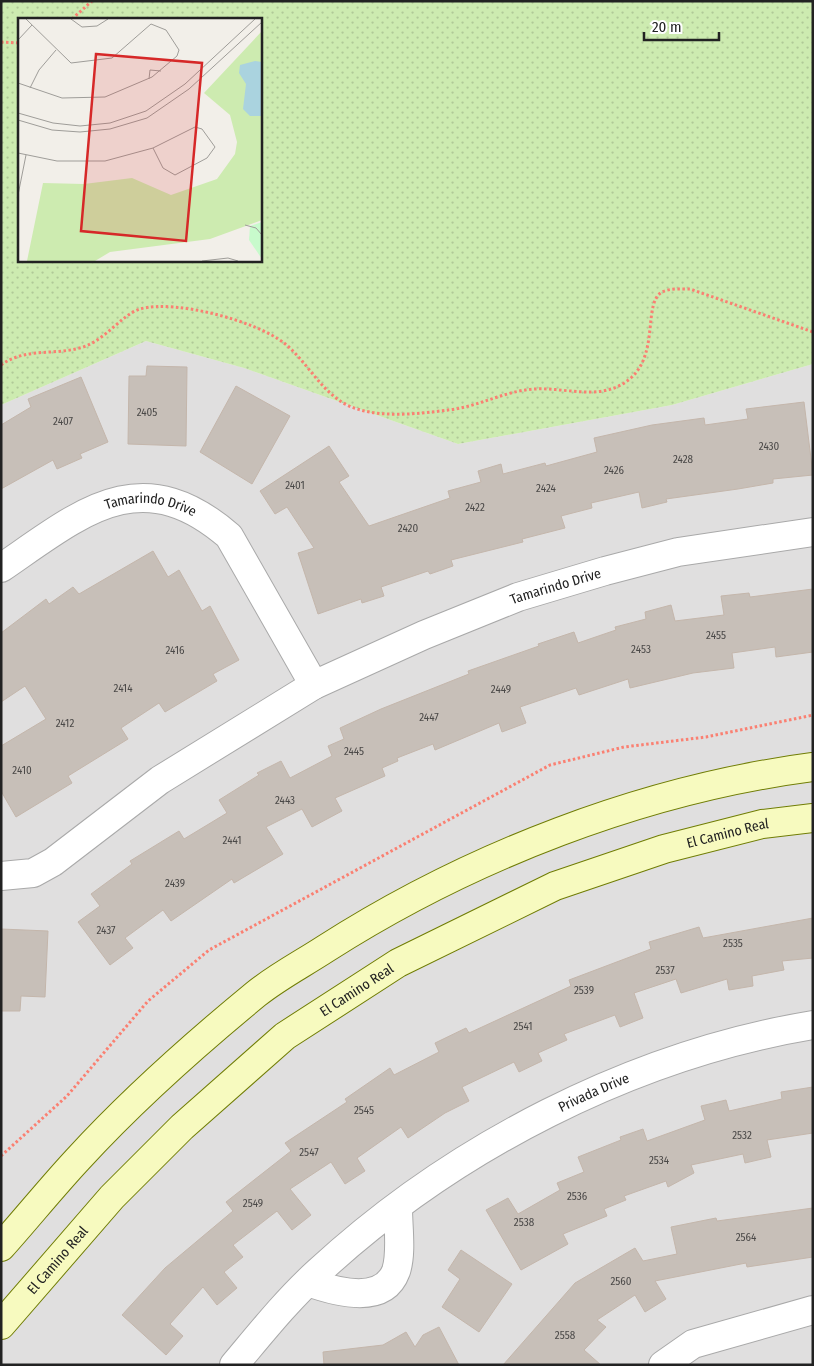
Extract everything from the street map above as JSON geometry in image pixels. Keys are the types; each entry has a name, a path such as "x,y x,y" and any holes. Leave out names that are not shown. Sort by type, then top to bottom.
{"main road":[{"path":"1,1247 78,1158 156,1081 258,993 380,914 538,839 654,800 755,775 813,768"},
{"name":"El Camino Real","path":"1,1325 112,1197 182,1127 285,1036 398,963 555,886 664,849 762,824 813,818"}],"street":[{"name":"Tamarindo Drive","path":"1,568 72,520 108,502 133,498 158,499 186,506 208,518 229,536 314,685"},
{"name":"Tamarindo Drive","path":"1,876 34,873 53,862 160,780 314,685 424,635 518,597 678,552 813,532"},
{"name":"Privada Drive","path":"234,1365 308,1282 375,1224 453,1169 530,1122 599,1090 716,1046 813,1025"},
{"path":"308,1282 350,1293 369,1292 383,1287 390,1282 396,1270 398,1208"},
{"path":"663,1365 693,1344 813,1310"}],"path":[{"path":"73,18 92,1"},
{"path":"1,42 18,43"},
{"path":"1,365 21,354 82,347 107,335 131,314 140,309 178,306 201,310 272,336 284,343 330,394 365,411 389,414 471,407 523,390 536,389 594,393 619,385 631,378 643,364 651,335 652,308 655,299 663,292 678,289 690,289 813,332"}],"shaded area":[{"path":"146,341 244,368 458,444 672,405 813,364 813,1365 1,1365 1,405"}],"green space":[{"path":"1,1 813,1 813,364 672,405 458,444 244,368 146,341 1,405"}],"building":[{"path":"147,366 187,367 186,446 128,444 129,376 146,376"},
{"path":"81,377 108,442 80,454 82,458 57,469 53,460 1,489 1,425 31,407 28,399"},
{"path":"236,386 290,416 252,484 200,452"},
{"path":"804,402 813,475 773,479 773,483 666,499 667,502 642,508 639,492 591,503 592,508 561,516 565,528 522,539 523,542 451,560 453,566 430,574 428,571 381,587 384,596 362,603 361,599 318,614 298,553 314,548 287,507 275,514 260,491 329,446 349,476 339,482 369,526 450,498 448,491 481,482 478,471 501,464 503,474 545,463 546,466 597,452 594,438 652,425 704,418 705,425 748,419 746,409"},
{"path":"153,551 168,577 179,570 202,611 210,606 239,660 213,674 217,681 165,712 159,703 121,728 128,739 68,776 72,783 16,817 1,791 1,746 46,719 25,686 1,702 1,633 46,599 49,604 73,587 79,594"},
{"path":"813,589 813,652 776,657 775,647 732,653 734,668 693,673 630,688 628,679 579,695 576,688 520,707 526,723 502,732 499,723 435,750 433,744 397,758 398,761 382,768 385,776 335,798 342,811 312,827 302,809 266,827 283,854 234,883 232,879 171,921 163,910 125,938 133,948 110,965 78,922 100,906 91,894 132,864 130,861 179,831 184,839 227,813 219,800 259,775 257,773 281,761 290,778 332,756 328,746 344,739 340,728 381,709 469,674 468,671 539,646 538,644 574,632 578,643 616,630 615,627 646,619 645,612 671,605 675,621 724,615 721,596 749,593 750,597"},
{"path":"813,918 813,958 782,961 784,970 752,976 753,986 729,990 727,979 681,993 676,979 634,993 643,1018 620,1027 615,1015 564,1034 567,1040 538,1053 542,1061 519,1072 514,1062 462,1087 469,1101 445,1113 408,1138 401,1127 357,1158 365,1171 345,1184 331,1162 290,1189 311,1215 292,1230 277,1211 233,1245 243,1257 224,1272 237,1288 217,1305 203,1287 170,1324 183,1336 166,1355 122,1315 165,1268 233,1211 226,1202 291,1151 285,1143 347,1102 345,1099 390,1068 394,1075 439,1052 435,1043 466,1028 469,1033 571,986 569,980 651,949 649,942 699,927 703,938"},
{"path":"1,929 48,931 45,997 21,996 20,1011 1,1011"},
{"path":"813,1087 813,1133 767,1140 771,1157 745,1163 743,1154 691,1165 694,1173 668,1187 666,1181 624,1196 626,1200 604,1209 607,1216 563,1234 568,1244 521,1270 486,1210 508,1198 518,1214 560,1190 557,1183 584,1172 578,1157 621,1140 620,1137 643,1129 647,1141 705,1120 701,1106 726,1100 729,1111 782,1099 781,1092"},
{"path":"813,1208 813,1257 747,1267 746,1263 655,1281 666,1299 645,1312 635,1295 597,1320 606,1327 584,1350 601,1365 503,1365 575,1283 635,1248 643,1261 677,1254 671,1227 716,1218 717,1221"},
{"path":"461,1250 512,1284 479,1332 442,1307 460,1279 448,1270"},
{"path":"439,1327 459,1365 324,1365 323,1352 383,1345 406,1332 415,1347 423,1335"}]}
